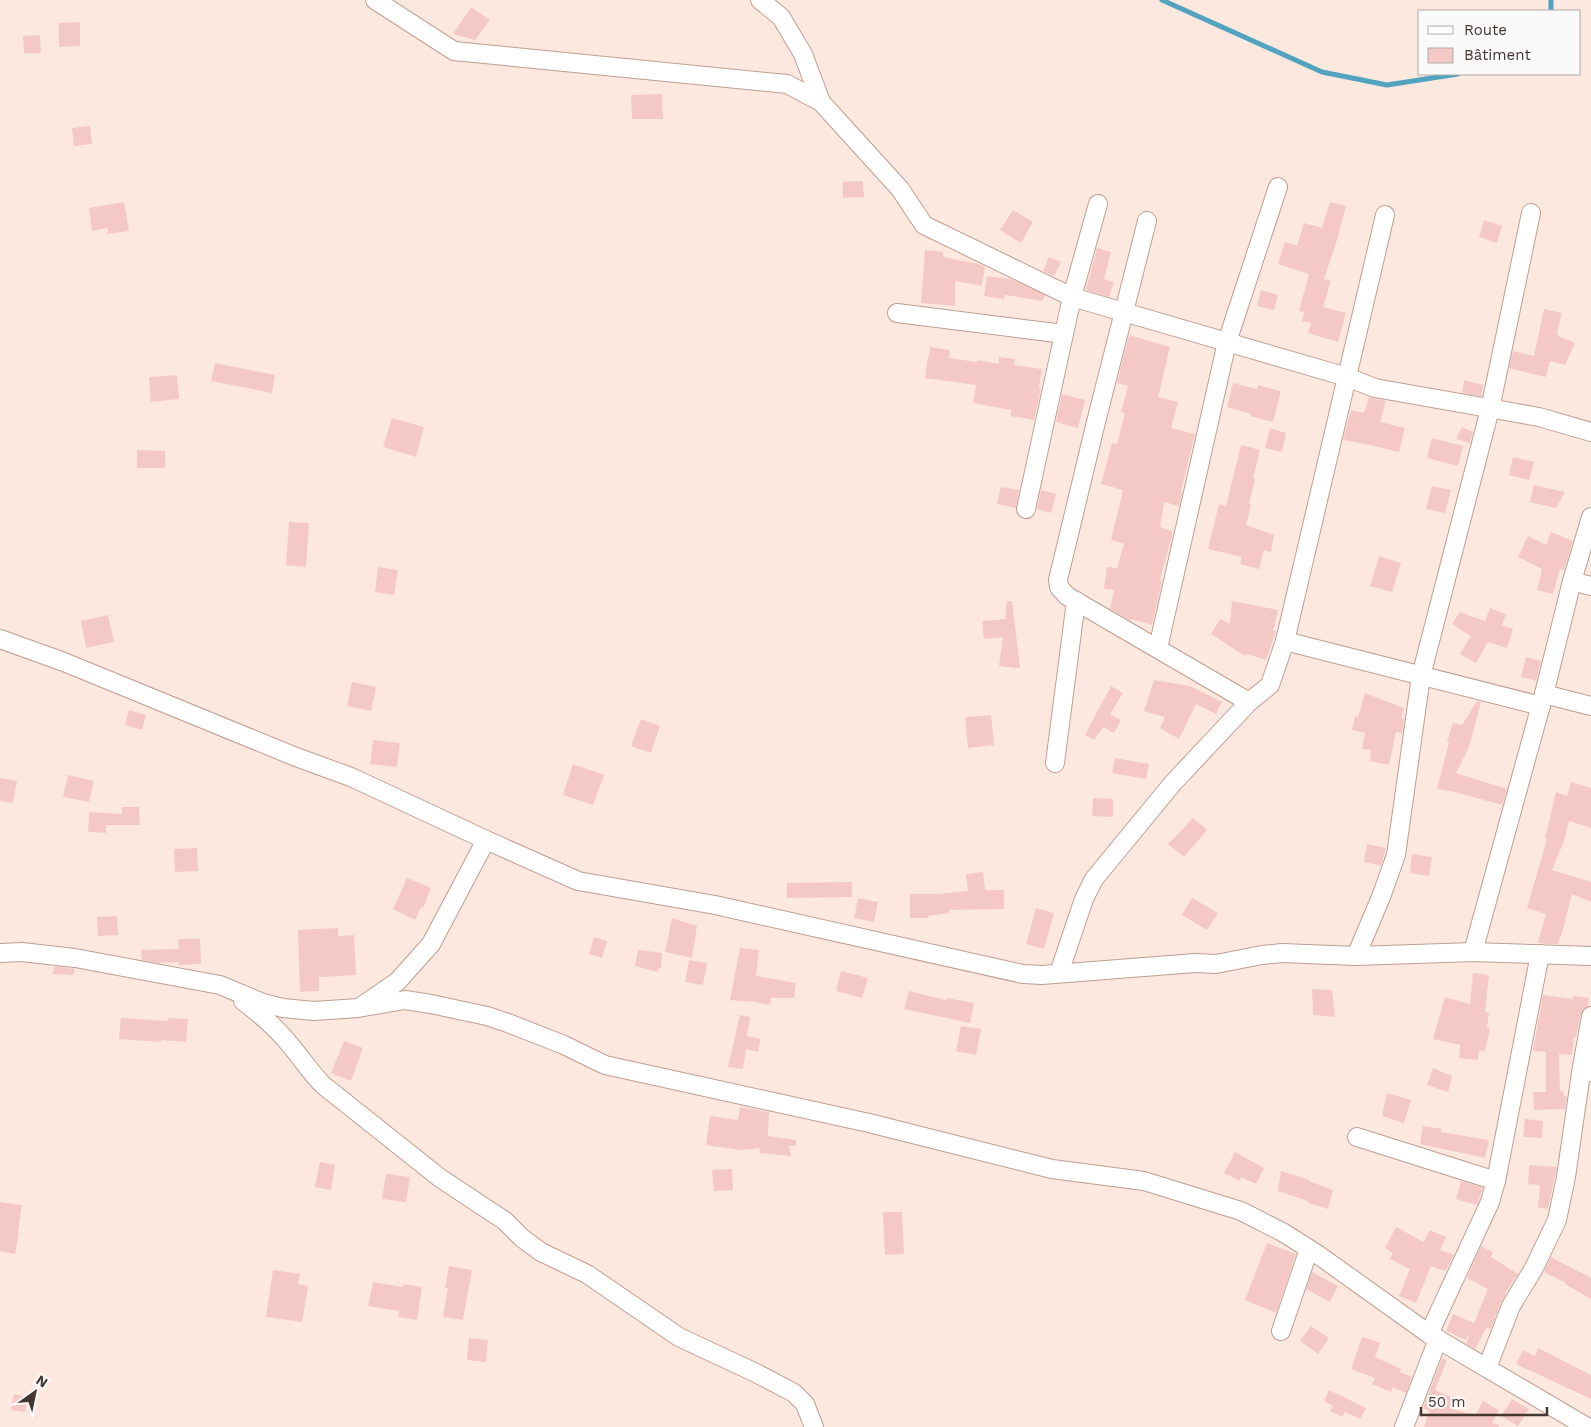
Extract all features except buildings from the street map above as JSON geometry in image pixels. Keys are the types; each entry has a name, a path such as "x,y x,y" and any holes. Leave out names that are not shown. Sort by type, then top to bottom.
{"street":[{"path":"375,0 454,50 787,84 822,102"},
{"path":"760,0 781,17 803,54 822,102 900,189 924,225 1072,297 1347,377 1375,388 1539,417 1591,432"},
{"path":"1158,648 1227,342 1278,187"},
{"path":"1026,509 1072,297 1098,204"},
{"path":"1356,956 1381,897 1396,854 1422,676 1490,409 1531,214"},
{"path":"1059,973 1084,899 1094,879 1173,783 1249,702 1270,685 1285,641 1385,215"},
{"path":"1147,221 1095,426 1058,580 1059,587 1076,601 1249,702"},
{"path":"897,313 1064,334"},
{"path":"1474,952 1543,700 1572,581 1591,517"},
{"path":"1572,581 1591,586"},
{"path":"1056,763 1076,601"},
{"path":"0,639 64,662 296,757 351,776 578,881 714,905 1023,974 1081,973 1195,963 1216,964 1282,953 1356,956 1474,952 1591,956"},
{"path":"1285,641 1422,676 1543,700 1591,706"},
{"path":"358,1008 397,982 430,944 486,840"},
{"path":"0,953 22,952 75,958 220,985 263,1003 283,1008 314,1011 358,1008 405,1000 487,1016 549,1039 605,1065 869,1123 1052,1169 1144,1181 1241,1211 1284,1233 1434,1337 1587,1427"},
{"path":"1404,1427 1434,1337 1490,1202 1496,1181 1540,954"},
{"path":"220,985 249,1006 276,1030 291,1045 317,1080 338,1099 440,1178 506,1221 522,1238 541,1252 594,1278 680,1337 794,1393 805,1404 814,1427"},
{"path":"1487,1368 1511,1306 1534,1268 1557,1220 1586,1072 1591,1016"},
{"path":"1357,1136 1496,1181"},
{"path":"1280,1331 1309,1249"}],"waterway":[{"path":"1162,0 1322,72 1387,85 1452,75"},
{"path":"1551,0 1551,10"}]}
